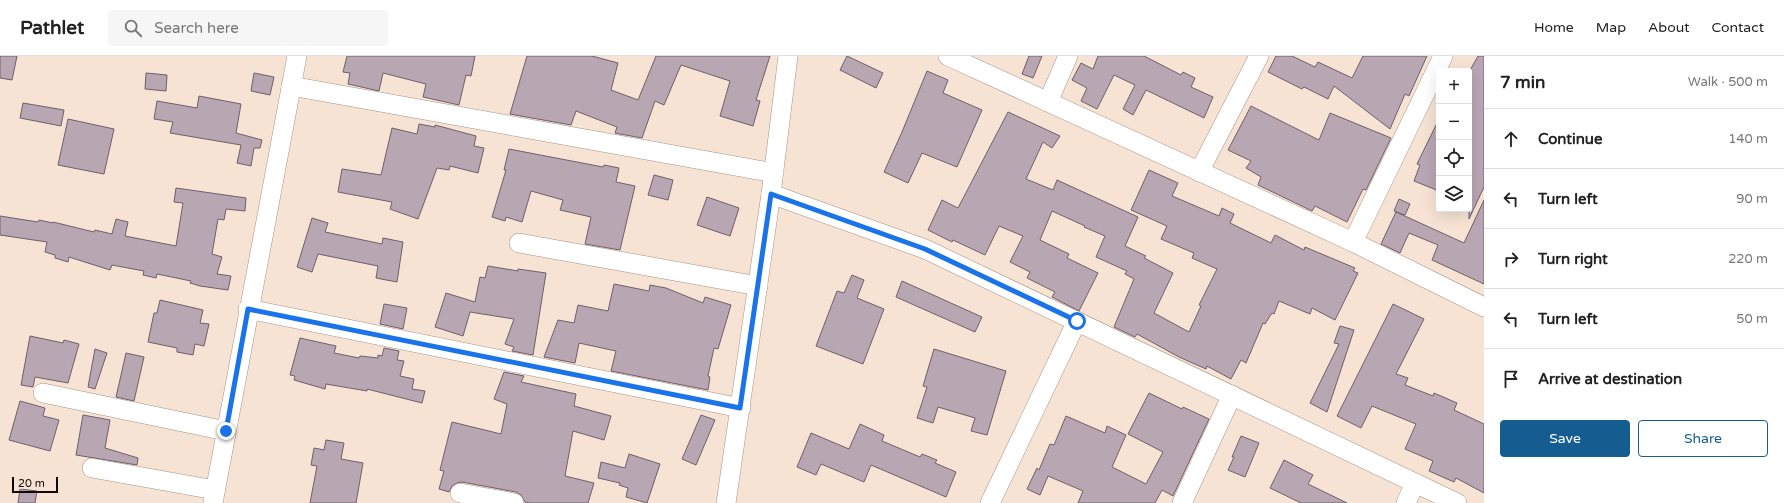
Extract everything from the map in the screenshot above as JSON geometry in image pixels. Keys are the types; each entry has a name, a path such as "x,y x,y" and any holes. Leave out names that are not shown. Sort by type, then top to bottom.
{"street":[{"path":"92,468 214,496 248,309 297,56"},
{"path":"726,503 774,173 788,56"},
{"path":"948,56 1353,242 1484,307"},
{"path":"1048,102 1068,56"},
{"path":"1199,172 1258,56"},
{"path":"1353,242 1443,56"},
{"path":"291,86 774,173"},
{"path":"771,194 925,249 1457,503"},
{"path":"519,242 758,286"},
{"path":"248,309 740,408"},
{"path":"990,503 1077,321"},
{"path":"43,392 226,431"},
{"path":"1182,503 1232,395"},
{"path":"1406,503 1415,483"},
{"path":"460,493 514,503"}],"building":[{"path":"0,56 17,56 12,80 0,78"},
{"path":"347,56 475,56 471,76 466,75 459,105 423,97 426,84 383,73 379,91 348,84 350,73 343,72"},
{"path":"527,56 592,56 618,63 611,90 638,100 656,56 770,56 756,100 760,101 753,126 720,116 730,81 681,65 664,105 655,101 642,138 615,133 617,127 576,111 571,125 510,114"},
{"path":"847,56 883,73 876,88 840,70"},
{"path":"1029,56 1042,56 1033,78 1022,74"},
{"path":"1098,56 1144,56 1181,75 1183,72 1195,78 1191,87 1213,97 1204,118 1146,90 1133,115 1123,109 1135,85 1114,75 1097,109 1081,101 1087,88 1072,80 1081,63 1093,69"},
{"path":"1276,56 1292,56 1315,67 1318,62 1352,78 1363,56 1427,56 1409,96 1405,94 1390,129 1334,86 1328,99 1304,87 1302,89 1268,72"},
{"path":"1478,56 1484,56 1484,187 1469,219 1469,212 1472,212 1471,68"},
{"path":"927,71 948,80 943,93 982,110 957,167 922,153 908,183 884,172"},
{"path":"146,73 167,75 166,91 145,89"},
{"path":"254,73 274,77 270,95 251,91"},
{"path":"199,96 241,104 236,133 262,140 260,148 254,148 251,166 237,163 241,145 170,133 173,122 154,119 157,101 197,108"},
{"path":"23,103 64,110 61,126 20,118"},
{"path":"1251,106 1319,140 1330,113 1391,138 1366,190 1363,189 1347,222 1315,206 1312,211 1258,185 1261,177 1246,168 1251,161 1228,150"},
{"path":"1008,112 1060,136 1052,148 1043,142 1026,179 1053,190 1057,180 1138,217 1125,246 1146,256 1144,258 1173,273 1154,313 1189,332 1201,306 1199,305 1217,269 1192,258 1194,253 1161,239 1167,226 1131,210 1149,170 1178,183 1172,196 1219,216 1222,208 1234,214 1230,223 1271,243 1275,235 1304,250 1305,247 1355,268 1353,271 1358,273 1335,320 1312,308 1310,314 1279,301 1274,314 1272,313 1265,324 1263,323 1246,363 1241,360 1231,379 1207,366 1206,369 1179,357 1137,334 1135,337 1114,327 1134,279 1125,274 1127,271 1096,257 1105,236 1084,227 1085,226 1052,211 1040,240 1069,254 1067,258 1098,273 1079,311 1052,297 1055,292 1027,278 1030,272 1010,262 1023,236 999,226 985,255 953,240 952,242 928,230 942,200 958,208"},
{"path":"68,119 114,129 104,174 58,165"},
{"path":"419,124 435,127 435,125 476,136 474,146 484,148 478,173 450,166 449,170 437,168 418,219 390,209 392,202 338,192 342,169 381,175 392,128 417,134"},
{"path":"1436,125 1436,190 1414,181 1420,165 1417,164"},
{"path":"509,149 603,167 604,165 619,168 616,182 635,186 620,250 585,244 591,217 560,210 563,200 531,191 522,222 506,217 505,221 492,217 506,170 504,170"},
{"path":"654,175 673,180 668,200 648,195"},
{"path":"176,188 246,198 245,211 226,209 224,220 218,219 212,254 222,257 217,274 231,276 228,290 200,286 190,283 191,281 157,274 156,278 143,275 144,271 112,265 110,270 69,257 68,262 55,258 55,255 45,252 47,242 0,235 0,216 38,222 39,220 53,222 94,232 95,230 112,234 116,219 128,222 125,236 176,246 183,203 174,202"},
{"path":"707,197 739,208 730,236 697,225"},
{"path":"1399,199 1410,204 1405,215 1394,211"},
{"path":"1484,200 1484,284 1432,260 1438,245 1409,233 1400,253 1381,244 1396,212 1464,243"},
{"path":"312,218 328,223 325,232 382,244 383,238 403,242 397,282 376,278 378,266 318,254 312,272 297,267"},
{"path":"488,266 518,271 518,269 546,273 533,355 512,351 514,347 505,344 514,319 470,312 463,336 435,327 446,293 475,302 480,277 485,278"},
{"path":"852,275 864,280 857,298 884,309 863,364 816,346 837,291 844,293"},
{"path":"902,281 982,317 975,332 896,297"},
{"path":"614,284 649,291 650,285 666,288 703,303 705,297 731,305 718,349 714,348 708,376 710,377 708,390 611,371 616,351 579,343 575,363 544,357 558,320 574,323 578,305 608,311"},
{"path":"160,300 203,310 200,323 209,324 204,346 195,344 193,355 177,352 177,348 148,342 154,313 157,313"},
{"path":"384,304 407,308 403,329 380,324"},
{"path":"1393,304 1424,319 1396,374 1408,378 1405,385 1433,396 1434,393 1457,403 1454,410 1484,424 1484,493 1456,478 1454,482 1429,471 1433,461 1405,449 1416,424 1372,406 1361,428 1337,416"},
{"path":"1340,326 1354,330 1327,412 1310,403 1339,344 1334,343"},
{"path":"30,336 63,343 64,340 79,344 68,383 35,377 33,387 21,385"},
{"path":"300,338 336,346 334,353 359,358 360,356 378,358 378,355 382,356 384,348 399,351 397,360 404,361 400,376 414,379 412,389 425,391 422,403 367,389 367,391 326,384 325,389 294,380 295,376 290,375"},
{"path":"95,349 107,353 95,389 88,387"},
{"path":"934,349 1006,371 987,435 971,431 975,418 938,407 933,423 917,418 927,387 923,386"},
{"path":"126,353 144,357 134,401 116,397"},
{"path":"504,372 524,376 521,382 576,394 574,406 611,416 604,440 573,431 565,476 594,483 588,503 529,503 525,502 521,495 516,492 462,482 452,486 449,492 439,489 444,471 440,470 452,422 501,434 507,404 494,399"},
{"path":"1149,393 1182,409 1183,407 1209,419 1173,496 1162,490 1155,503 1078,503 1083,491 1048,476 1040,495 1027,489 1037,468 1039,470 1050,444 1054,445 1066,416 1105,433 1107,426 1126,435 1112,467 1146,484 1163,452 1128,434"},
{"path":"20,401 45,408 43,416 59,420 50,451 9,440"},
{"path":"83,415 110,420 105,448 138,458 137,465 76,455"},
{"path":"701,415 715,420 696,465 682,459"},
{"path":"860,424 884,435 882,441 920,457 922,454 937,460 935,463 956,472 946,497 871,465 864,482 821,464 816,475 797,467 811,433 849,449"},
{"path":"1241,436 1259,443 1245,477 1228,470"},
{"path":"326,440 344,443 341,459 363,463 356,503 310,503 317,466 311,465 314,448 324,450"},
{"path":"629,454 660,464 647,503 626,497 628,488 619,485 620,483 598,478 601,462 625,468"},
{"path":"1284,460 1313,475 1308,484 1347,503 1301,503 1270,488"},
{"path":"20,489 37,491 35,503 18,503"}],"route":[{"path":"226,431 248,309 740,408 771,194 925,249 1077,321"}]}
